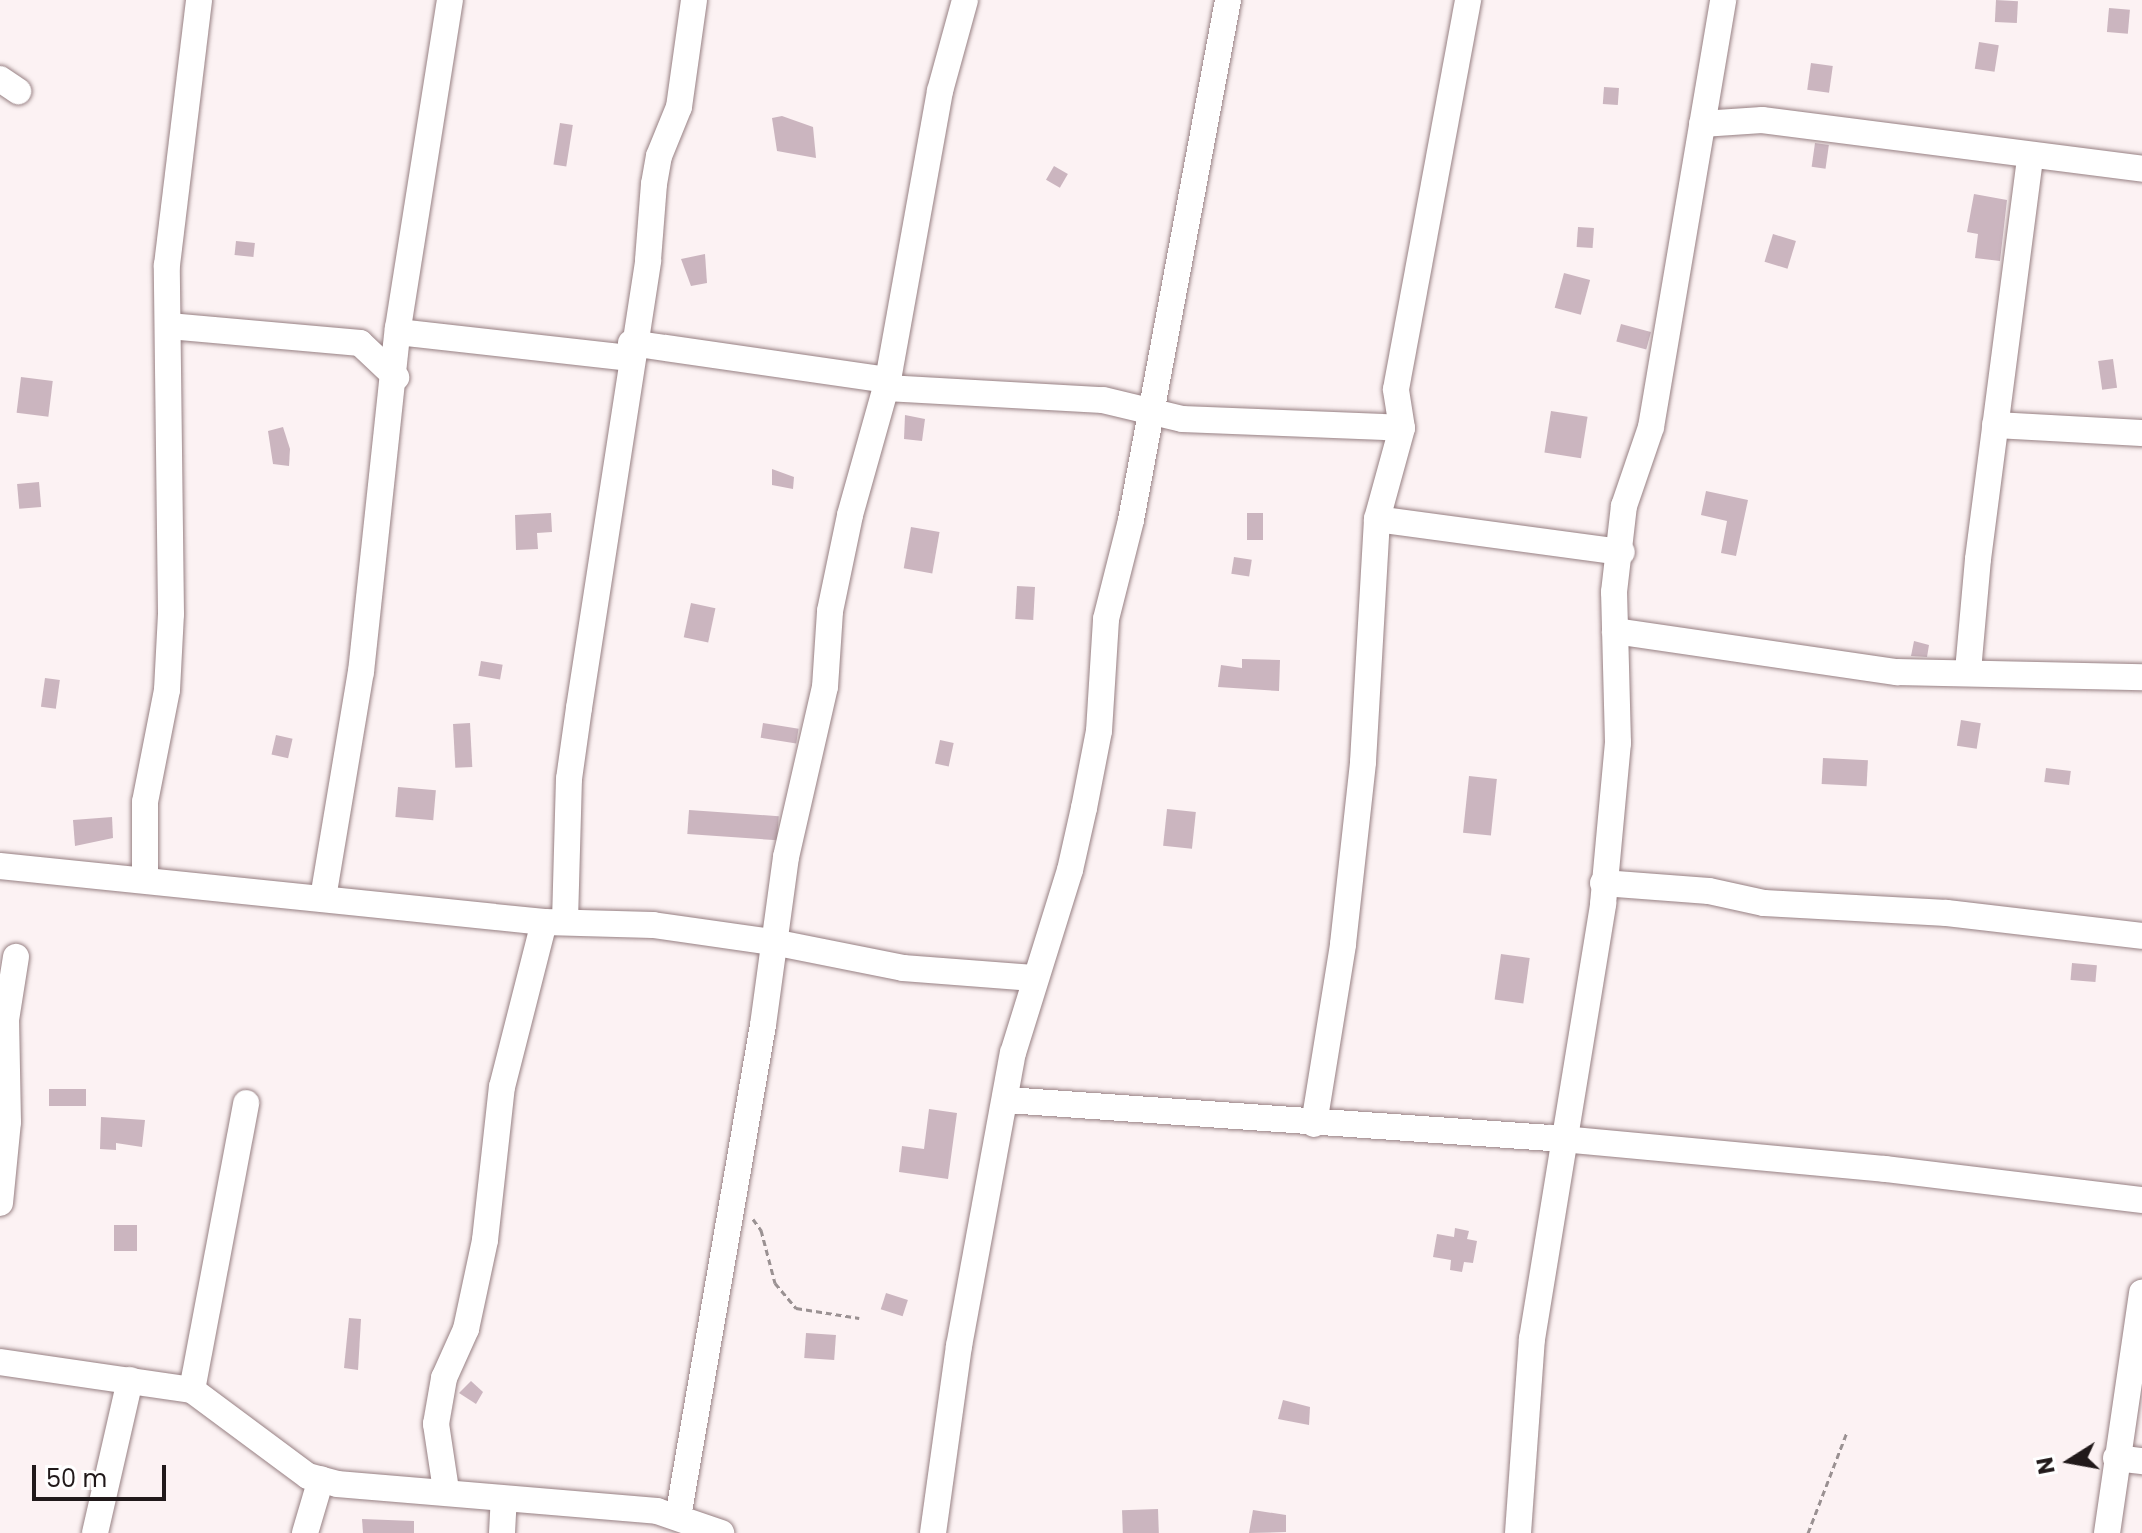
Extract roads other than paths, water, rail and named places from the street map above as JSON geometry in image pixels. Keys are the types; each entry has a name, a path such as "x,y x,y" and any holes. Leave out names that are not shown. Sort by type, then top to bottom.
{"street":[{"path":"145,879 145,802 162,725 171,626 167,265 199,0"},
{"path":"323,898 361,672 396,377 398,330 450,0"},
{"path":"446,1490 436,1424 444,1378 466,1329 485,1240 502,1087 554,922 569,779 630,350 648,260 659,156 679,107 694,0"},
{"path":"691,1524 731,1211 796,801 825,687 830,611 850,515 887,384 940,91 965,0"},
{"path":"933,1533 959,1346 1007,1100 1034,978 1070,870 1099,731 1106,619 1152,412 1228,0"},
{"path":"1314,1124 1343,944 1363,762 1377,519 1402,428 1396,389 1468,0"},
{"path":"1518,1533 1532,1339 1568,1140 1574,1055 1598,937 1618,743 1614,592 1622,552 1626,495 1651,427 1723,0"},
{"path":"1702,124 1762,120 2030,158 2142,169"},
{"path":"1968,671 1995,425 2020,269 2030,158"},
{"path":"169,326 360,343 398,330 630,350 887,384 1103,400 1182,419 1402,428"},
{"path":"360,343 396,377"},
{"path":"1995,425 2142,433"},
{"path":"1377,519 1622,552"},
{"path":"1615,631 1897,672 1968,671 2142,677"},
{"path":"0,866 554,922 653,925 773,942 903,968 1034,978"},
{"path":"1603,883 1709,891 1788,905 1947,913 2142,936"},
{"path":"0,1203 8,1122 6,1020 16,957"},
{"path":"1007,1100 1568,1140 1899,1171 2142,1200"},
{"path":"192,1390 246,1103"},
{"path":"2107,1533 2129,1459 2142,1293"},
{"path":"0,1362 192,1390 308,1476 504,1499 657,1511 721,1533"},
{"path":"95,1533 130,1380"},
{"path":"305,1533 321,1479"},
{"path":"502,1533 504,1499"}]}
